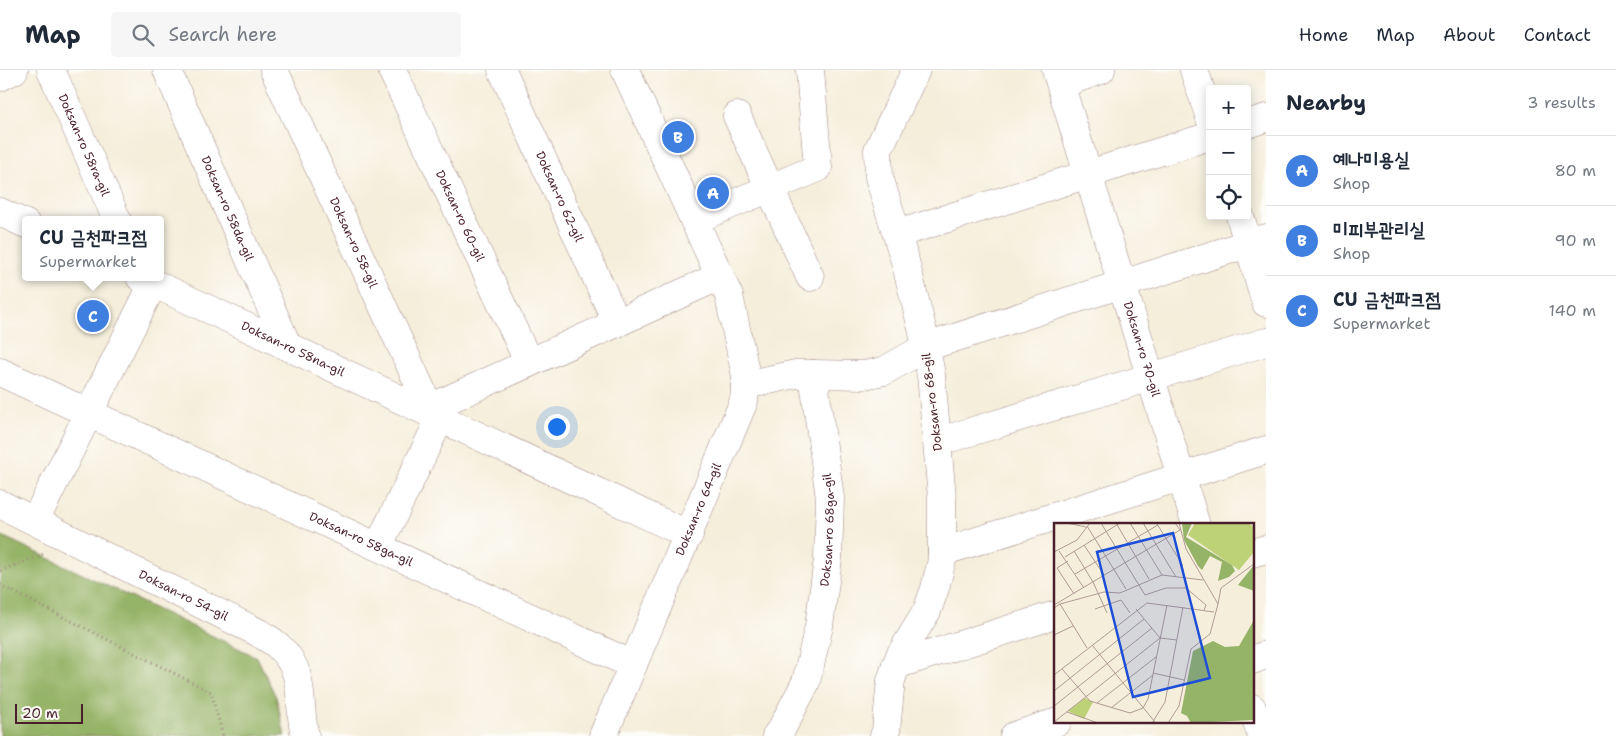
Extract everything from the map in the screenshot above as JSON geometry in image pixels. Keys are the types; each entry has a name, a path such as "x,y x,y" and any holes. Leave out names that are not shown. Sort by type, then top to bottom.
{"street":[{"path":"0,77 14,70"},
{"name":"Doksan-ro 58ra-gil","path":"51,70 115,216"},
{"name":"Doksan-ro 58da-gil","path":"168,70 288,347"},
{"name":"Doksan-ro 58-gil","path":"274,70 433,415"},
{"name":"Doksan-ro 60-gil","path":"392,70 529,363"},
{"name":"Doksan-ro 62-gil","path":"502,70 617,323"},
{"name":"Doksan-ro 64-gil","path":"603,736 744,400 746,376 729,296 624,70"},
{"path":"694,220 818,168 810,70"},
{"name":"Doksan-ro 68-gil","path":"888,734 891,680 900,655 927,611 942,560 942,498 931,375 918,309 879,177 878,150 916,70"},
{"name":"Doksan-ro 70-gil","path":"1101,70 1059,77 1195,523"},
{"path":"1194,70 1206,106"},
{"path":"737,116 810,277"},
{"path":"1251,123 1266,118"},
{"path":"897,234 1206,137"},
{"path":"0,212 22,222"},
{"path":"1243,220 1257,241 1266,303"},
{"path":"745,385 796,374 864,375 884,371 926,347 1257,241"},
{"path":"378,547 435,429 433,415 440,404 720,276"},
{"name":"Doksan-ro 58na-gil","path":"88,414 144,281"},
{"name":"Doksan-ro 58na-gil","path":"149,281 688,535"},
{"path":"937,442 1266,342"},
{"name":"Doksan-ro 58ga-gil","path":"0,372 632,665"},
{"name":"Doksan-ro 68ga-gil","path":"776,736 806,682 819,626 828,559 830,498 813,374"},
{"path":"35,521 88,414"},
{"path":"942,552 1266,450"},
{"name":"Doksan-ro 54-gil","path":"0,504 259,634 278,646 297,671 305,736"},
{"path":"896,665 1054,615"},
{"path":"1254,659 1266,655"},
{"path":"1254,714 1262,736"},
{"path":"1014,736 1054,723"}],"path":[{"path":"0,570 76,541"},
{"path":"0,586 211,692 223,736"}],"green space":[{"path":"0,535 257,657 276,697 285,736 0,736"}],"place":[{"name":"미피부관리실","path":"678,137"},
{"name":"예나미용실","path":"713,193"},
{"name":"CU 금천파크점","path":"93,316"}]}
